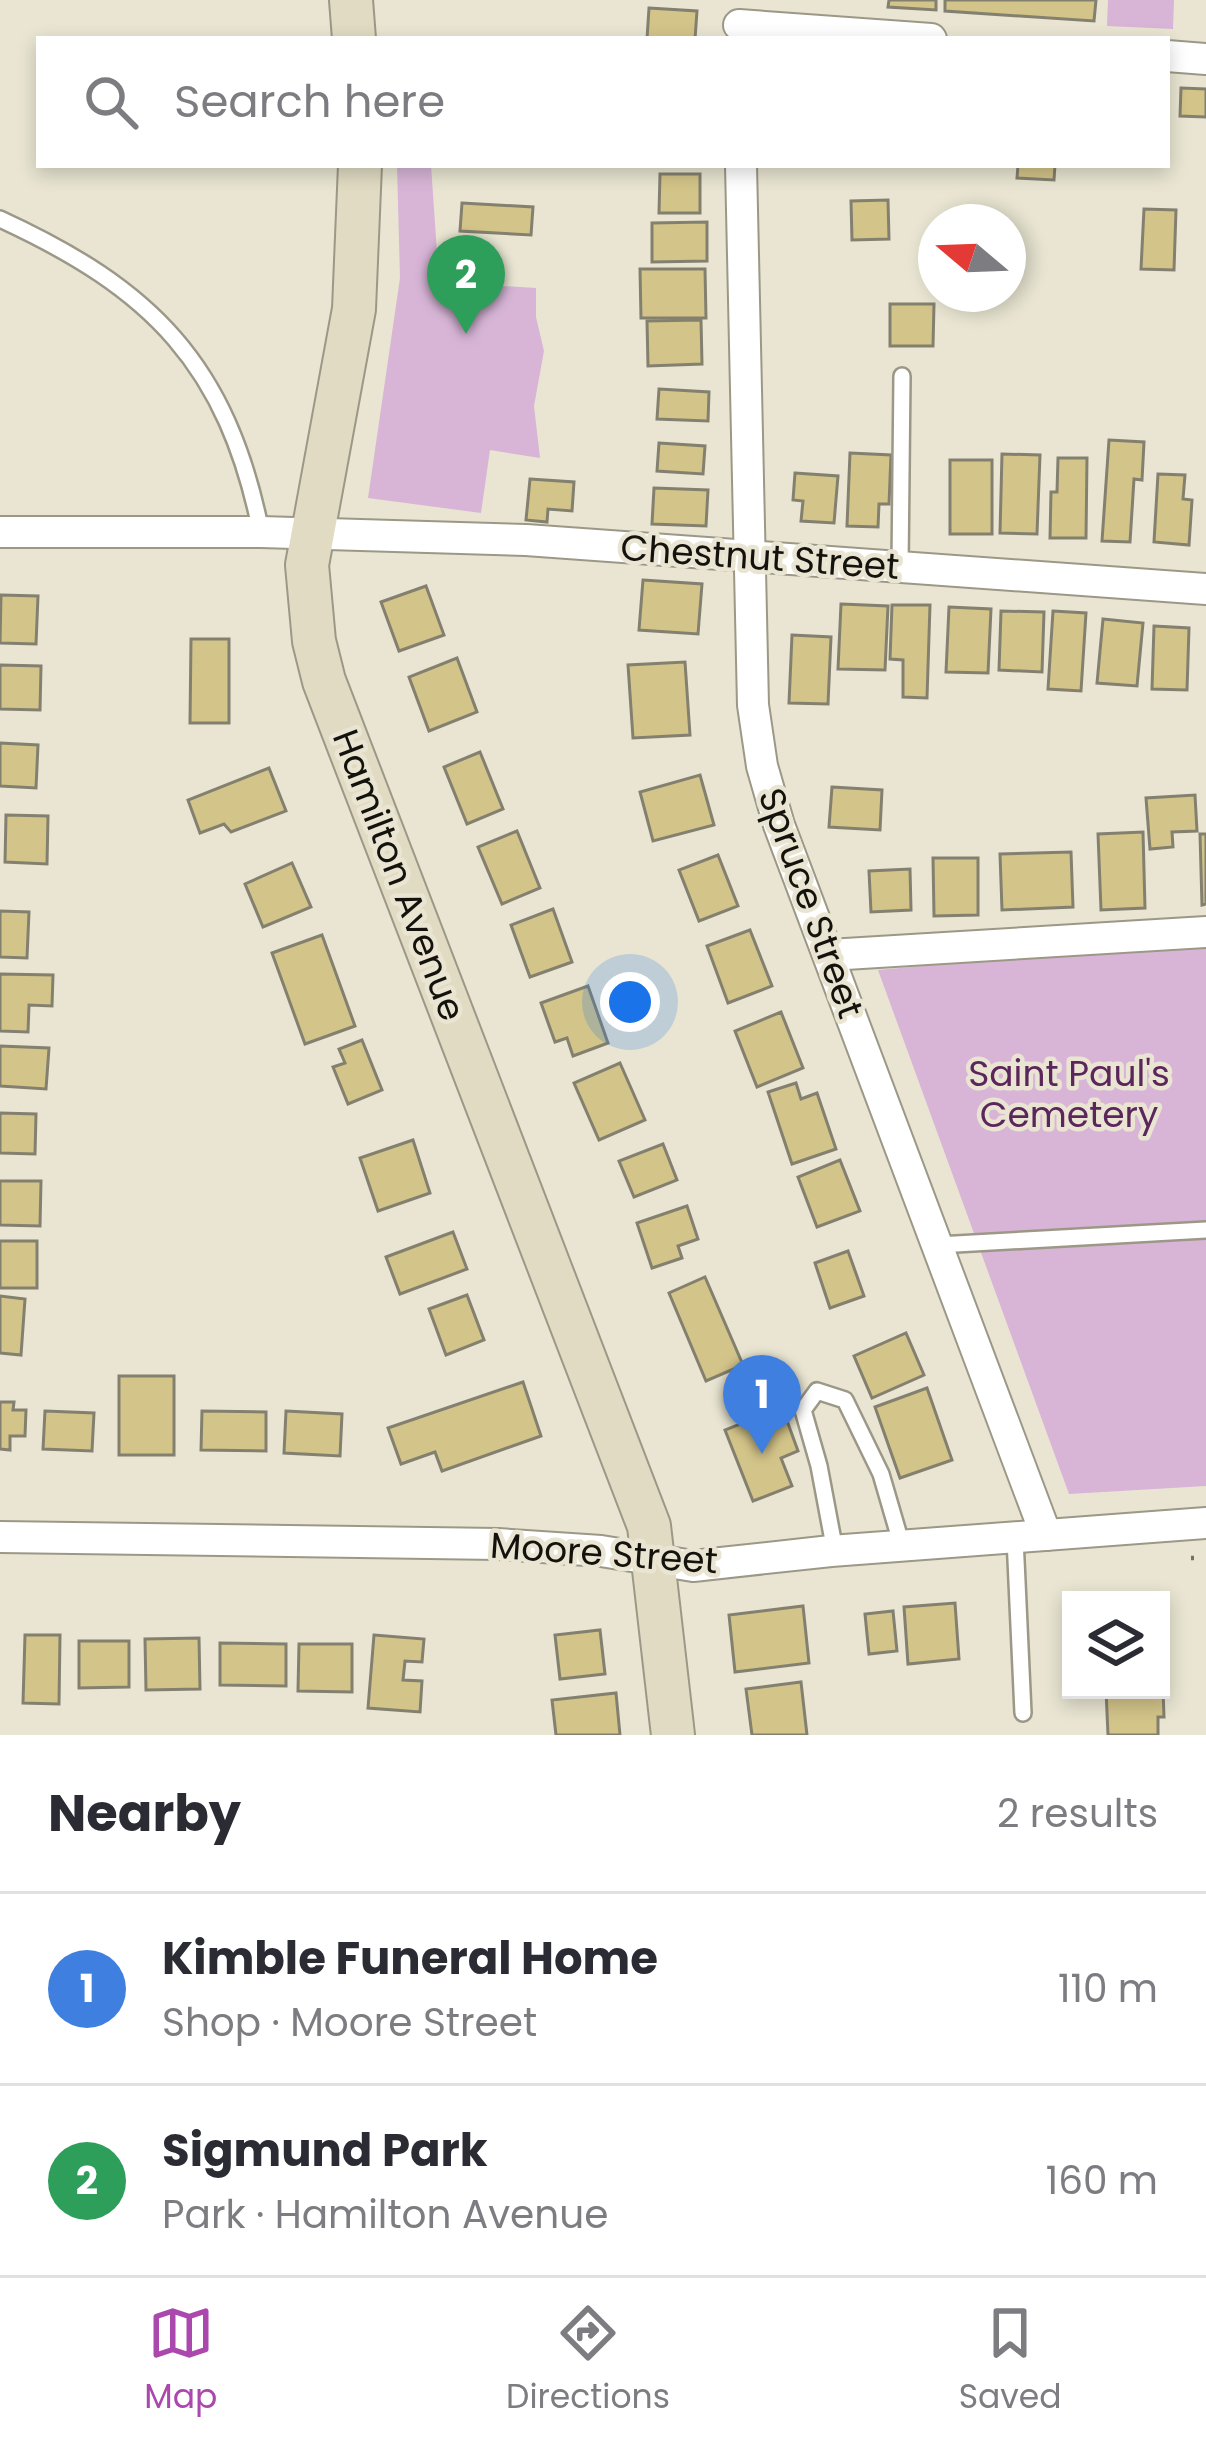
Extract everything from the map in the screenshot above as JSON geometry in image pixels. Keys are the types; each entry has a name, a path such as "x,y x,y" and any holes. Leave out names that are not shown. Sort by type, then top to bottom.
{"street":[{"path":"351,0 354,36"},
{"path":"738,21 899,36"},
{"path":"1170,56 1206,59"},
{"name":"Hamilton Avenue","path":"360,168 354,309 308,565 308,599 324,680 649,1526 673,1735"},
{"name":"Spruce Street","path":"741,168 752,705 762,766 778,825 938,1245 1031,1537"},
{"name":"Chestnut Street","path":"0,532 261,532 526,540 1206,589"},
{"path":"829,955 1206,932"},
{"path":"1197,1552 1206,1523"},
{"name":"Moore Street","path":"0,1537 498,1544 692,1566 1206,1523"}],"lane":[{"path":"0,219 111,277 182,348 231,428 250,476 261,532"},
{"path":"900,567 902,376"},
{"path":"938,1245 1206,1230"},
{"path":"835,1551 803,1410 817,1390 845,1400 881,1474 902,1546"},
{"path":"1023,1713 1031,1537"}],"green space":[{"path":"1108,0 1174,0 1173,29 1107,26"},
{"path":"397,168 431,168 439,282 536,288 536,317 544,351 534,406 540,458 490,450 481,513 368,498 400,278"},
{"name":"Saint Paul's Cemetery","path":"1206,941 1206,1486 1069,1494 878,970"}],"building":[{"path":"889,0 936,0 936,10 888,7"},
{"path":"945,0 1096,0 1094,21 945,11"},
{"path":"649,8 697,11 695,36 647,36"},
{"path":"1181,88 1206,89 1206,117 1180,116"},
{"path":"1018,168 1055,168 1054,180 1017,178"},
{"path":"660,174 700,174 700,213 659,213"},
{"path":"888,200 889,239 852,240 851,201"},
{"path":"462,203 533,207 531,235 460,231"},
{"path":"1144,209 1176,210 1174,270 1141,269"},
{"path":"707,222 707,261 652,262 652,223"},
{"path":"640,269 705,269 706,318 641,318"},
{"path":"890,304 918,304 918,312 934,312 933,346 890,346"},
{"path":"701,320 702,364 648,366 647,321"},
{"path":"659,389 709,392 708,421 657,419"},
{"path":"1109,440 1144,442 1142,480 1134,479 1130,542 1102,541"},
{"path":"659,443 705,446 703,474 657,471"},
{"path":"850,453 891,455 889,504 879,504 878,527 847,526"},
{"path":"1002,454 1040,455 1037,534 1000,533"},
{"path":"1058,458 1087,458 1086,538 1050,538"},
{"path":"950,460 992,460 992,534 950,534"},
{"path":"795,473 838,476 834,523 801,521 803,501 793,500"},
{"path":"1158,474 1185,475 1183,499 1192,500 1189,545 1154,542"},
{"path":"530,479 574,482 572,511 548,509 547,522 526,520"},
{"path":"654,488 708,490 706,526 652,524"},
{"path":"643,580 702,584 698,634 639,630"},
{"path":"426,586 444,635 399,651 381,602"},
{"path":"1,595 38,596 36,644 0,643"},
{"path":"841,604 888,606 885,670 838,669"},
{"path":"892,605 930,605 927,698 903,697 903,660 890,659"},
{"path":"949,607 991,609 988,673 946,672"},
{"path":"1001,611 1044,612 1042,672 999,670"},
{"path":"1053,611 1086,613 1081,691 1048,689"},
{"path":"1103,619 1143,623 1137,686 1097,683"},
{"path":"1154,626 1189,628 1187,690 1152,689"},
{"path":"792,635 831,637 828,704 789,703"},
{"path":"191,639 229,639 229,723 190,723"},
{"path":"457,658 477,712 429,731 409,677"},
{"path":"685,662 690,735 633,738 628,665"},
{"path":"0,665 41,666 40,710 0,709"},
{"path":"0,743 38,745 36,788 0,786"},
{"path":"480,752 503,809 467,824 444,767"},
{"path":"269,768 286,811 231,832 224,824 200,833 188,800"},
{"path":"700,775 714,825 653,841 640,792"},
{"path":"832,787 882,790 880,830 829,827"},
{"path":"1195,795 1197,831 1172,832 1173,847 1150,849 1146,798"},
{"path":"6,815 48,816 47,864 5,862"},
{"path":"517,831 540,888 502,904 478,847"},
{"path":"1143,832 1145,908 1101,910 1098,834"},
{"path":"1200,834 1206,834 1206,904 1202,905"},
{"path":"1071,852 1073,907 1002,910 1000,854"},
{"path":"718,855 738,906 699,921 679,870"},
{"path":"933,858 978,858 978,915 934,916"},
{"path":"292,863 311,907 263,927 245,884"},
{"path":"910,869 911,910 871,912 869,871"},
{"path":"553,909 572,962 530,977 511,925"},
{"path":"0,911 29,912 27,958 0,957"},
{"path":"750,930 772,986 728,1003 707,946"},
{"path":"322,935 355,1026 305,1044 272,953"},
{"path":"0,974 53,975 52,1006 29,1005 28,1032 0,1031"},
{"path":"588,986 608,1043 573,1056 567,1038 555,1042 541,1003"},
{"path":"781,1012 803,1068 757,1087 735,1031"},
{"path":"362,1040 382,1090 348,1104 333,1067 345,1063 339,1049"},
{"path":"0,1046 49,1048 46,1089 0,1086"},
{"path":"620,1063 645,1120 599,1140 574,1083"},
{"path":"796,1083 801,1099 817,1093 836,1149 792,1164 768,1092"},
{"path":"0,1113 36,1114 35,1154 0,1153"},
{"path":"413,1140 430,1193 378,1211 360,1158"},
{"path":"663,1144 677,1180 634,1197 619,1161"},
{"path":"840,1160 860,1211 817,1227 798,1177"},
{"path":"0,1181 41,1181 40,1226 0,1225"},
{"path":"687,1206 698,1239 678,1246 682,1258 652,1268 637,1223"},
{"path":"453,1232 467,1269 400,1294 386,1257"},
{"path":"0,1241 37,1241 37,1288 0,1288"},
{"path":"848,1251 864,1296 830,1308 815,1263"},
{"path":"705,1277 743,1365 706,1381 669,1293"},
{"path":"467,1295 484,1340 446,1355 429,1309"},
{"path":"0,1296 25,1299 21,1355 0,1353"},
{"path":"906,1333 924,1375 872,1398 854,1356"},
{"path":"119,1376 174,1376 174,1455 119,1455"},
{"path":"523,1382 541,1436 442,1471 435,1452 401,1464 388,1428"},
{"path":"927,1388 952,1460 900,1478 875,1407"},
{"path":"0,1402 14,1402 13,1410 26,1410 25,1436 10,1436 10,1450 0,1449"},
{"path":"782,1407 798,1451 781,1458 792,1486 753,1501 725,1430"},
{"path":"45,1411 94,1413 92,1451 43,1449"},
{"path":"202,1411 266,1412 266,1451 201,1450"},
{"path":"286,1411 342,1414 340,1456 284,1453"},
{"path":"955,1603 959,1659 908,1664 904,1607"},
{"path":"803,1606 809,1663 735,1672 729,1615"},
{"path":"893,1611 897,1651 869,1654 865,1614"},
{"path":"600,1630 605,1674 560,1679 555,1635"},
{"path":"25,1635 60,1635 59,1704 23,1703"},
{"path":"374,1635 424,1639 422,1662 405,1661 403,1680 422,1681 420,1712 368,1708"},
{"path":"199,1638 200,1689 146,1690 145,1639"},
{"path":"79,1641 129,1641 129,1687 79,1688"},
{"path":"220,1643 286,1644 286,1686 220,1685"},
{"path":"299,1644 352,1644 352,1692 298,1691"},
{"path":"801,1682 807,1735 752,1735 746,1689"},
{"path":"616,1693 620,1735 556,1735 552,1700"},
{"path":"1106,1699 1163,1699 1158,1735 1108,1735"}],"place":[{"name":"Sigmund Park","path":"466,334"},
{"name":"Kimble Funeral Home","path":"762,1454"}]}
